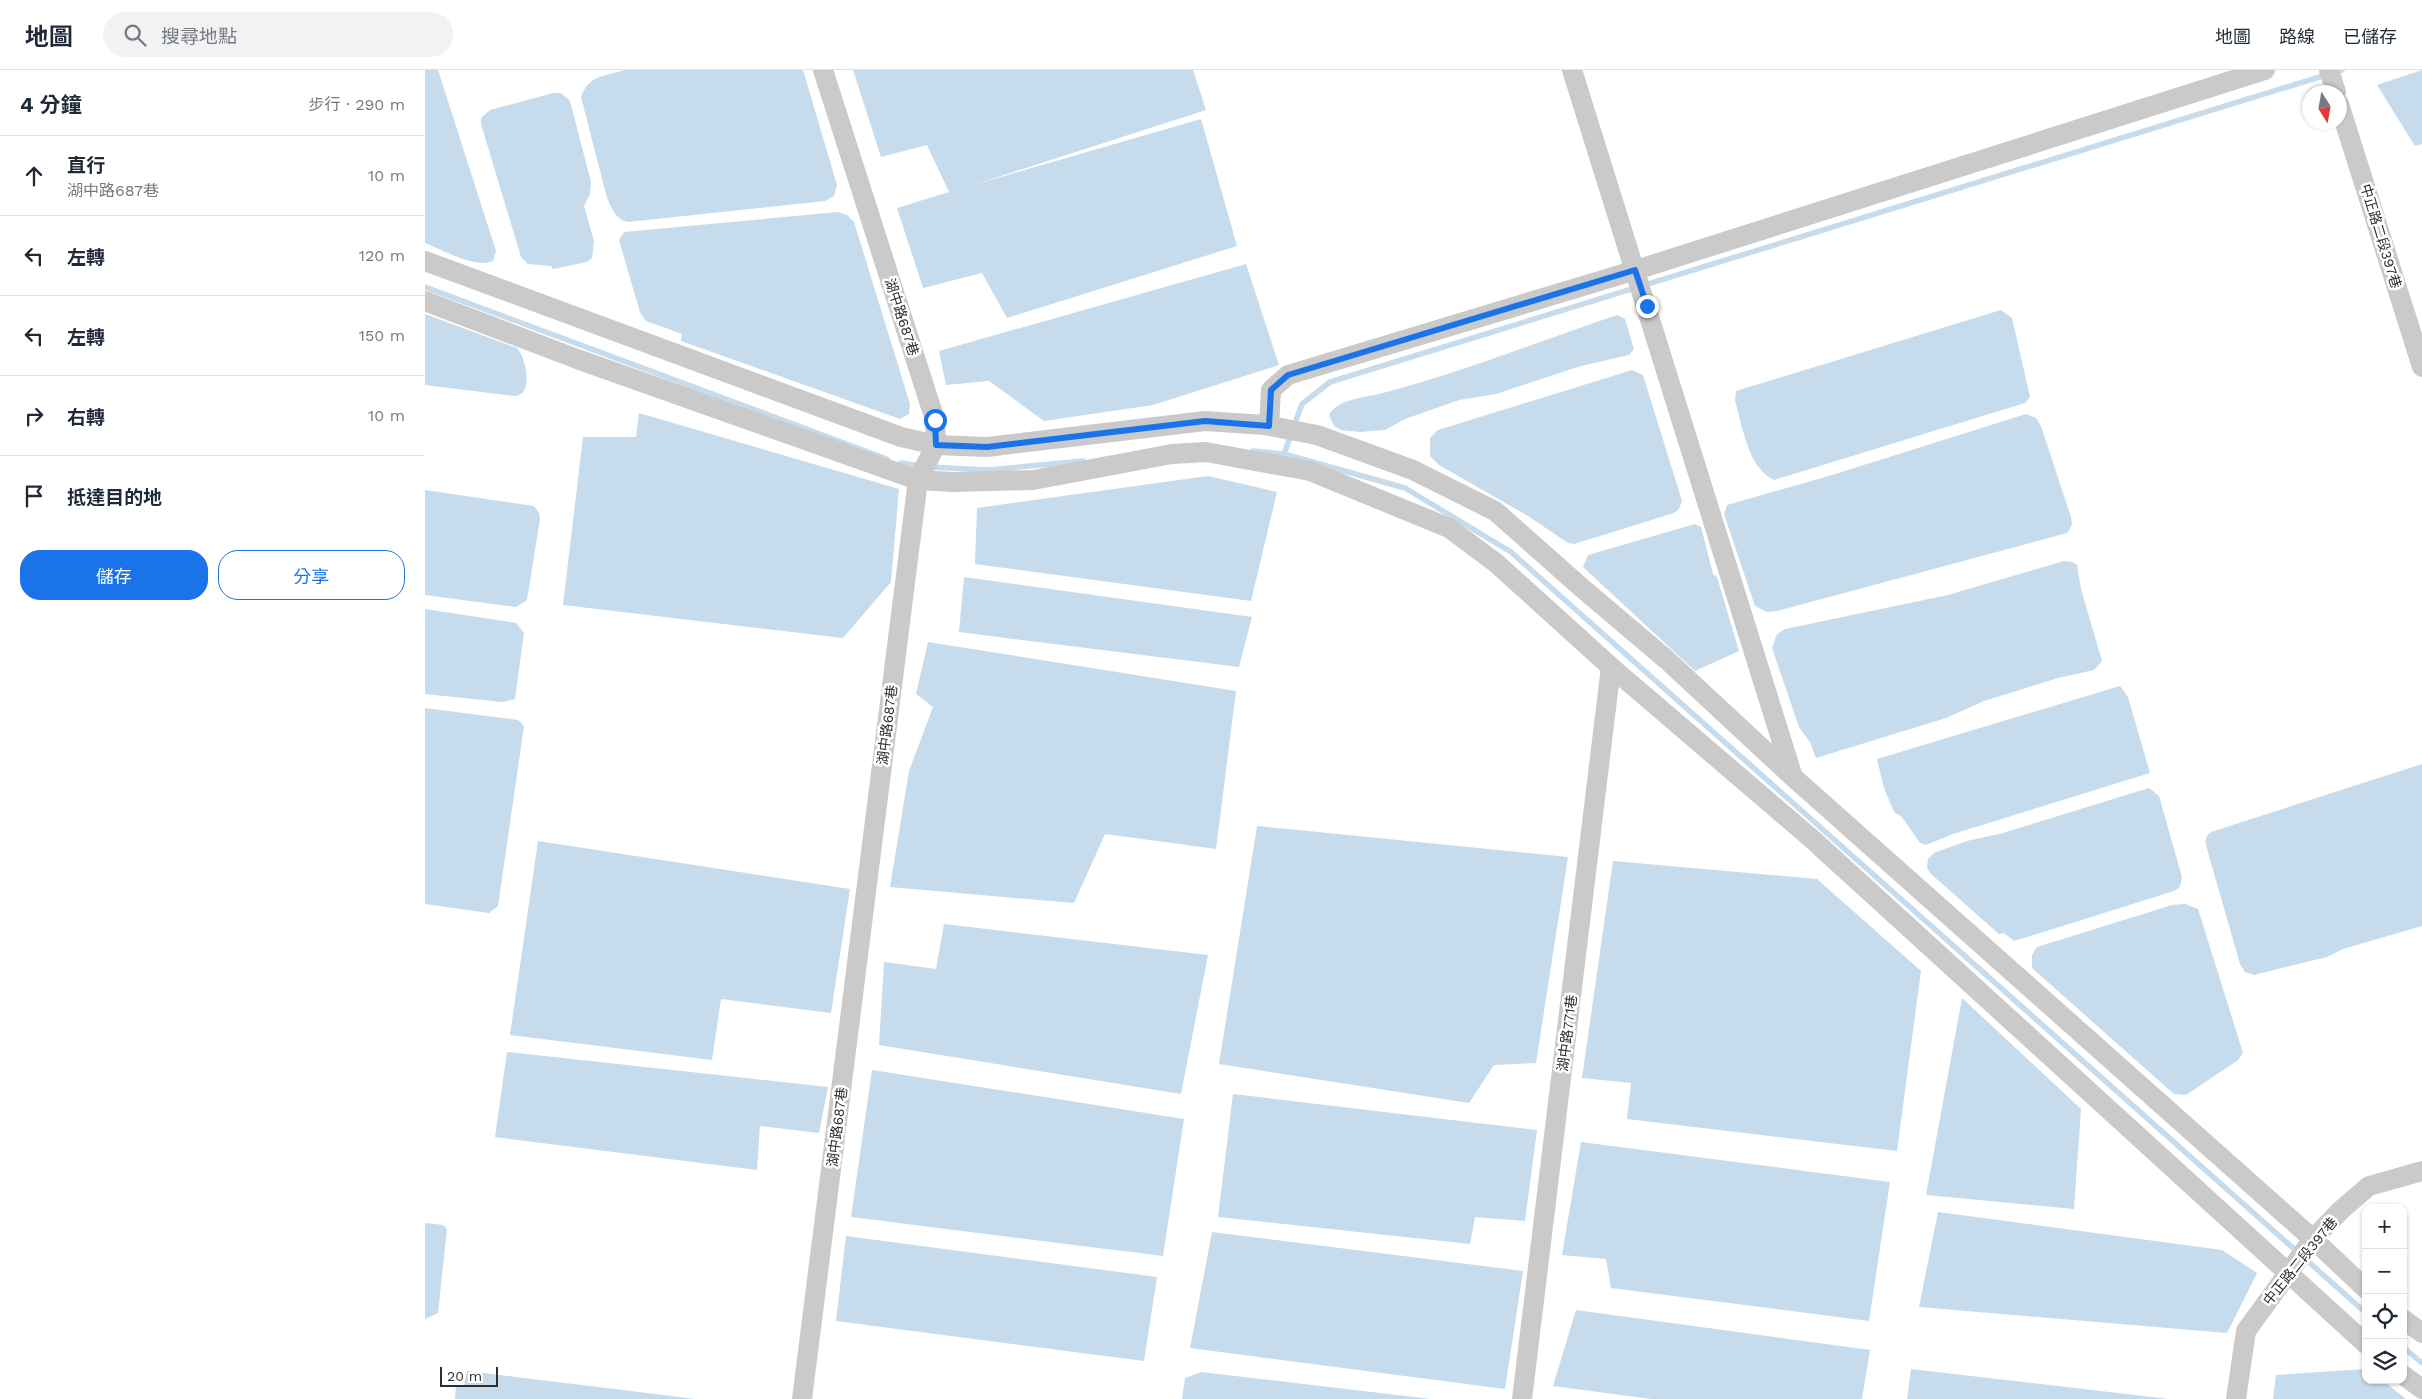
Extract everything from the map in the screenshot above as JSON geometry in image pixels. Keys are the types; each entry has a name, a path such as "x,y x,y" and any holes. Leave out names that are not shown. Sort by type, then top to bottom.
{"street":[{"name":"湖中路687巷","path":"802,1399 918,480 936,445 935,420 823,70"},
{"path":"1573,70 1793,777"},
{"path":"1269,426 1271,390 1288,375 1635,270 2265,70"},
{"path":"2329,70 2334,85"},
{"name":"中正路二段397巷","path":"2347,129 2422,367"},
{"path":"425,261 901,437 936,445 987,447 1205,421 1269,426 1317,435 1413,470 1495,511 1667,660 1793,777 2313,1239 2362,1285"},
{"path":"425,302 577,359 918,480 952,482 1033,480 1172,454 1206,452 1310,471 1449,528 1497,563 1611,667 1812,839 2362,1340"},
{"name":"湖中路771巷","path":"1522,1399 1611,667"},
{"name":"中正路二段397巷","path":"2236,1399 2246,1331 2313,1239 2341,1210 2369,1186 2422,1171"},
{"path":"2407,1322 2422,1333"},
{"path":"2407,1378 2422,1388"}],"water":[{"path":"425,70 438,70 496,251 493,261 478,263 469,261 425,243"},
{"path":"625,70 803,70 837,185 834,196 825,201 624,221 614,213 607,198 581,97 588,84 593,80"},
{"path":"853,70 1193,70 1206,110 973,185 1201,119 1237,246 1007,318 982,273 923,288 897,208 949,192 927,145 881,157"},
{"path":"2422,70 2422,144 2415,146 2377,85"},
{"path":"553,93 561,93 570,101 591,182 590,194 584,206 594,241 592,258 587,262 553,269 551,266 528,264 521,257 481,124 481,118 490,110"},
{"path":"838,212 847,215 854,222 910,404 909,414 900,419 681,341 682,334 646,321 640,312 619,240 624,232"},
{"path":"1246,264 1279,365 1153,405 1044,421 989,381 946,385 939,351"},
{"path":"2001,310 2012,318 2030,397 2025,403 1774,480 1758,466 1747,445 1735,401 1736,391"},
{"path":"425,314 517,348 527,375 525,389 521,394 515,396 425,385"},
{"path":"1617,315 1625,319 1634,349 1629,355 1581,366 1496,394 1459,400 1405,419 1385,430 1360,432 1341,430 1334,426 1329,415 1345,402 1442,376"},
{"path":"1632,370 1643,375 1682,501 1679,509 1674,513 1574,544 1568,543 1528,516 1439,465 1430,456 1430,438 1438,430"},
{"path":"639,413 899,489 891,582 843,638 563,605 583,437 636,437"},
{"path":"2026,414 2036,418 2041,426 2071,517 2072,525 2067,533 1777,611 1767,612 1755,606 1724,514 1727,505 1832,475"},
{"path":"1208,476 1277,492 1251,601 975,564 977,508"},
{"path":"425,490 534,506 539,513 540,519 527,600 516,607 425,595"},
{"path":"1695,524 1701,527 1713,574 1717,577 1739,651 1695,671 1583,567 1588,555"},
{"path":"2064,561 2077,565 2081,589 2102,661 2094,670 2058,678 1984,701 1946,718 1816,758 1810,742 1799,727 1772,648 1777,634 1785,629 1948,595"},
{"path":"964,577 1252,617 1239,667 959,632"},
{"path":"425,609 516,623 524,633 515,699 502,702 425,694"},
{"path":"928,642 1236,691 1216,849 1105,834 1074,903 890,887 909,771 933,707 916,694"},
{"path":"2120,686 2128,697 2150,773 1953,834 1926,845 1920,843 1902,817 1894,812 1884,788 1877,759"},
{"path":"425,708 518,720 524,726 498,906 489,913 425,904"},
{"path":"2422,764 2422,926 2343,949 2327,957 2254,975 2245,972 2240,964 2206,847 2207,836 2211,832"},
{"path":"2149,788 2159,796 2182,877 2180,887 2174,891 2014,941 2004,933 1999,934 1931,874 1927,868 1928,859 1934,853 1967,841 2003,833"},
{"path":"1257,826 1568,857 1536,1063 1494,1065 1469,1103 1219,1064"},
{"path":"538,841 850,889 831,1013 721,999 712,1060 510,1035"},
{"path":"1613,861 1817,879 1921,971 1897,1151 1627,1119 1631,1083 1582,1078"},
{"path":"2185,904 2198,909 2243,1053 2238,1060 2186,1095 2174,1094 2032,968 2032,955 2037,947 2172,905"},
{"path":"944,924 1208,955 1181,1094 879,1045 884,962 936,969"},
{"path":"1962,998 2081,1109 2074,1209 1926,1195"},
{"path":"507,1052 828,1087 819,1133 760,1126 757,1170 495,1137"},
{"path":"872,1070 1184,1119 1163,1256 851,1217"},
{"path":"1233,1094 1537,1130 1525,1221 1475,1217 1470,1244 1218,1217"},
{"path":"1581,1142 1890,1182 1869,1321 1611,1288 1606,1259 1562,1255"},
{"path":"1938,1212 2222,1250 2257,1273 2227,1333 1919,1307"},
{"path":"425,1223 443,1225 447,1229 438,1313 425,1319"},
{"path":"1212,1232 1523,1271 1505,1389 1190,1348"},
{"path":"846,1236 1157,1277 1144,1361 836,1321"},
{"path":"1576,1310 1870,1350 1862,1399 1651,1399 1553,1386"},
{"path":"1911,1369 2169,1399 1907,1399"},
{"path":"2362,1369 2362,1384 2387,1384 2406,1399 2273,1399 2276,1375"},
{"path":"467,1371 696,1399 455,1399 456,1386 464,1385"},
{"path":"1201,1372 1431,1399 1182,1399 1185,1378"}],"waterway":[{"path":"1294,426 1302,404 1330,382 2342,70"},
{"path":"425,287 887,459"},
{"path":"1284,454 1291,435"},
{"path":"1253,451 1284,454 1405,488 1511,552 2362,1309"},
{"path":"930,467 988,470 1083,461"},
{"path":"901,463 921,466"},
{"path":"2407,1350 2422,1363"}],"route":[{"path":"935,420 936,445 987,447 1205,421 1265,424 1269,426 1271,390 1288,375 1635,270 1647,306"}]}
